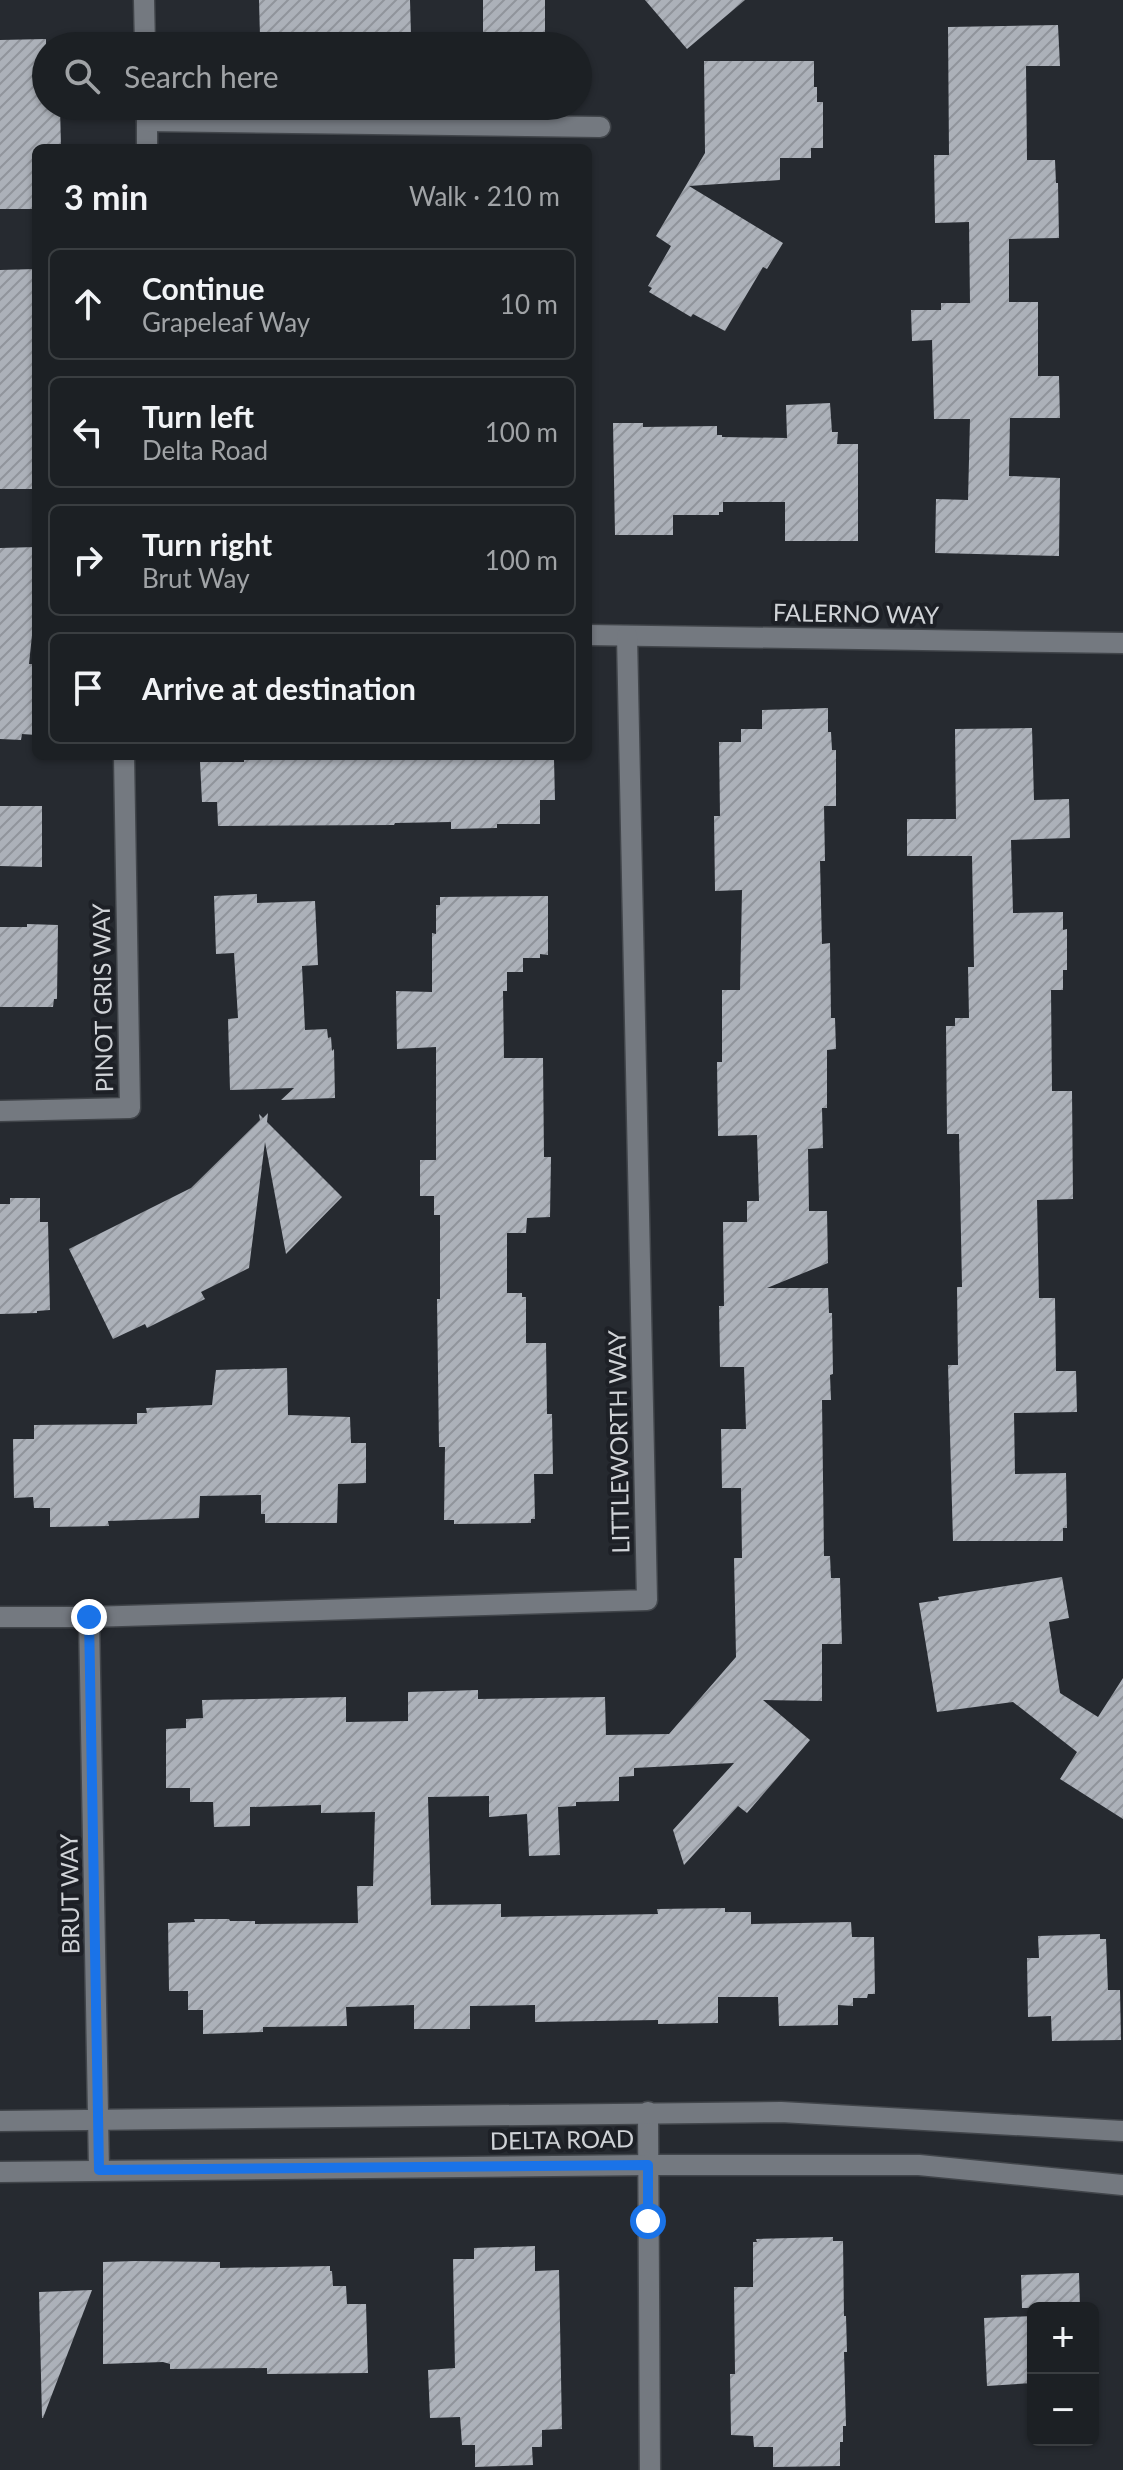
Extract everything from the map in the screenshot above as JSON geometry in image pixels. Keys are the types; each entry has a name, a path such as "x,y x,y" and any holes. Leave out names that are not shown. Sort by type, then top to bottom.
{"street":[{"path":"144,0 145,32"},
{"path":"147,120 147,144"},
{"path":"356,120 600,127"},
{"name":"FALERNO WAY","path":"592,635 1123,643"},
{"name":"LITTLEWORTH WAY","path":"0,1617 647,1600 627,636"},
{"name":"PINOT GRIS WAY","path":"0,1111 130,1108 124,760"},
{"name":"BRUT WAY","path":"89,1617 99,2170"},
{"path":"648,2112 650,2470"},
{"name":"DELTA ROAD","path":"0,2121 781,2112 1123,2131"},
{"name":"DELTA ROAD","path":"0,2172 919,2165 1123,2185"}],"building":[{"path":"259,0 410,0 411,32 260,32"},
{"path":"483,0 545,0 545,32 483,32"},
{"path":"645,0 745,0 687,49"},
{"path":"1058,25 1060,66 1026,66 1027,160 1055,160 1059,238 1009,239 1009,302 1038,302 1038,376 1059,376 1060,418 1010,418 1009,476 1060,478 1059,556 935,553 936,499 968,500 970,419 934,419 932,340 912,341 911,310 941,310 941,303 970,303 969,222 935,223 934,155 949,155 948,27"},
{"path":"32,39 32,120 60,120 61,144 32,144 32,209 0,209 0,40"},
{"path":"704,61 814,61 817,102 823,102 823,148 811,148 811,158 780,158 780,180 689,186 783,243 767,269 763,267 725,331 693,314 691,317 649,292 652,288 648,286 671,246 656,236 705,153"},
{"path":"32,269 32,489 0,489 0,270"},
{"path":"830,403 832,432 838,432 837,444 858,444 858,541 785,541 785,502 723,502 723,512 719,515 673,515 673,535 615,535 613,423 643,423 643,427 717,426 717,435 722,437 787,438 786,405"},
{"path":"32,547 29,664 32,664 32,735 22,734 21,740 0,739 0,548"},
{"path":"828,708 828,732 831,732 832,750 836,750 836,806 824,806 825,861 820,861 822,944 830,943 831,1018 835,1018 836,1049 827,1050 827,1108 822,1108 823,1148 808,1149 809,1211 827,1211 828,1263 767,1288 828,1288 829,1313 832,1313 833,1374 830,1375 831,1400 822,1400 824,1556 830,1556 831,1578 840,1578 842,1644 822,1644 822,1701 763,1700 810,1740 747,1813 738,1806 684,1865 673,1830 734,1763 634,1768 634,1776 619,1777 619,1801 576,1802 576,1806 558,1807 560,1855 529,1856 527,1814 489,1817 489,1796 428,1797 431,1905 501,1904 501,1917 658,1914 657,1909 725,1908 725,1912 751,1912 751,1924 851,1922 852,1937 874,1937 875,1994 868,1994 867,1998 853,1998 853,2006 838,2005 838,2025 779,2026 778,1997 718,1997 718,2023 658,2024 658,2020 535,2022 535,2005 470,2006 470,2029 414,2029 414,2005 346,2007 347,2026 263,2027 263,2032 203,2034 203,2010 188,2010 188,1991 169,1991 168,1923 229,1919 255,1921 255,1924 358,1923 357,1886 373,1886 375,1812 321,1813 321,1805 250,1807 250,1826 214,1827 213,1802 190,1802 190,1788 166,1788 166,1729 186,1728 186,1719 203,1718 202,1700 346,1697 346,1722 408,1721 408,1692 478,1690 478,1699 605,1697 606,1735 669,1734 736,1657 734,1558 742,1558 741,1488 722,1488 721,1429 746,1429 744,1367 720,1367 719,1306 724,1306 723,1222 747,1222 747,1201 759,1201 757,1135 718,1136 717,1062 722,1062 722,990 740,990 742,890 715,891 714,816 720,816 719,742 741,742 741,729 762,729 762,710"},
{"path":"1032,728 1034,800 1069,799 1070,838 1011,840 1013,913 1063,912 1063,930 1067,929 1067,970 1063,970 1063,990 1051,990 1052,1091 1072,1091 1073,1199 1037,1200 1039,1298 1055,1298 1056,1371 1076,1371 1077,1412 1014,1413 1015,1474 1066,1473 1067,1528 1063,1528 1063,1541 953,1541 948,1365 958,1365 957,1287 962,1287 959,1134 947,1134 946,1026 955,1026 955,1018 969,1018 968,967 974,967 972,856 907,856 907,819 956,819 955,729"},
{"path":"554,760 555,800 540,800 540,824 497,824 497,828 451,829 451,822 218,826 217,802 202,802 200,762"},
{"path":"0,806 42,806 42,867 0,866"},
{"path":"257,894 257,903 315,901 318,965 302,966 305,1030 327,1029 328,1038 331,1037 335,1098 281,1100 294,1088 230,1090 228,1019 238,1018 234,953 216,954 214,896"},
{"path":"548,896 548,955 523,958 523,972 507,972 507,991 503,991 504,1058 543,1058 544,1157 551,1157 550,1217 527,1218 526,1233 507,1233 507,1293 522,1293 522,1297 526,1297 526,1343 546,1343 547,1414 552,1414 553,1474 534,1474 535,1519 531,1519 531,1523 454,1524 454,1520 444,1520 445,1447 439,1447 437,1299 440,1299 440,1215 434,1215 434,1196 420,1196 420,1160 436,1160 436,1047 397,1049 396,991 432,992 432,933 436,934 436,905 440,905 440,897"},
{"path":"27,924 58,925 57,999 54,999 53,1007 0,1007 0,927 27,927"},
{"path":"268,1113 267,1122 342,1197 286,1254 265,1142 249,1268 201,1292 205,1299 147,1328 145,1324 113,1339 69,1249 191,1188 260,1120 259,1114 263,1118"},
{"path":"10,1198 40,1198 40,1222 48,1222 50,1310 0,1314 0,1204 10,1204"},
{"path":"287,1368 288,1415 350,1417 351,1443 366,1443 366,1483 338,1484 337,1523 265,1523 265,1514 261,1514 261,1495 200,1496 199,1518 108,1521 109,1526 50,1527 50,1508 34,1508 33,1497 14,1498 13,1439 34,1439 34,1425 137,1424 137,1413 147,1413 146,1408 212,1405 216,1370"},
{"path":"1062,1577 1069,1618 1049,1622 1060,1693 1098,1717 1123,1678 1123,1819 1060,1779 1077,1752 1013,1702 937,1712 919,1603 939,1600 938,1597"},
{"path":"1100,1934 1100,1939 1106,1939 1108,1990 1120,1990 1121,2040 1052,2041 1051,2016 1028,2017 1027,1958 1039,1958 1038,1936"},
{"path":"833,2237 833,2241 843,2241 846,2316 846,2426 843,2426 843,2442 840,2442 840,2466 773,2467 773,2447 754,2447 753,2436 731,2435 730,2374 735,2374 734,2287 753,2287 753,2242 757,2242 756,2239"},
{"path":"535,2246 535,2271 559,2270 562,2429 542,2430 542,2447 532,2447 533,2465 475,2467 475,2445 462,2445 460,2417 430,2418 428,2370 455,2368 453,2259 474,2259 474,2248"},
{"path":"103,2262 220,2262 220,2268 330,2266 333,2286 346,2286 347,2304 366,2304 368,2373 267,2374 267,2368 170,2369 170,2364 163,2362 103,2364"},
{"path":"1079,2273 1080,2302 1027,2302 1027,2308 1022,2308 1021,2275"},
{"path":"92,2290 43,2418 42,2418 39,2292"},
{"path":"1027,2316 1027,2383 987,2386 984,2318"}],"route":[{"path":"89,1617 99,2170 648,2165 648,2221"}]}
